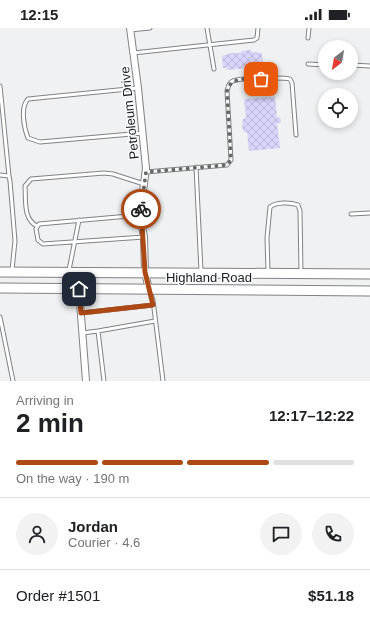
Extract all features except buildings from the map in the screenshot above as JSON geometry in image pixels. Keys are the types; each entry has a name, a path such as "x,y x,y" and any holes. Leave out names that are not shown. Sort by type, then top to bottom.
{"main road":[{"name":"Highland Road","path":"0,272 370,274"},
{"name":"Highland Road","path":"0,288 370,291"}],"street":[{"name":"Petroleum Drive","path":"130,29 138,88 146,172 140,215 144,237 145,272 149,290"},
{"path":"79,289 86,381"}],"lane":[{"path":"130,29 150,28"},
{"path":"207,28 214,69"},
{"path":"133,52 254,40 258,34 258,28"},
{"path":"308,38 309,28"},
{"path":"308,64 318,64"},
{"path":"358,65 370,66"},
{"path":"146,172 227,165 231,160 227,91 228,86 233,81 275,78 290,79 292,83 296,135"},
{"path":"0,86 16,241 12,272"},
{"path":"138,88 28,99 23,108 28,138 40,142 143,133"},
{"path":"196,168 201,273"},
{"path":"37,226 30,222 28,217 25,186 31,179 104,173 113,174 144,184"},
{"path":"0,175 9,176"},
{"path":"268,273 267,238 270,207 273,204 292,203 298,205 300,211 301,273"},
{"path":"351,214 370,213"},
{"path":"37,226 39,224 140,215"},
{"path":"69,272 76,242 79,220"},
{"path":"37,226 39,243 144,237"},
{"path":"149,290 153,305 163,381"},
{"path":"81,313 153,305"},
{"path":"0,318 13,381"},
{"path":"82,333 155,321"},
{"path":"98,331 104,381"}],"way so far":[{"path":"141,209 146,172 227,165 231,160 232,153 227,91 228,86 233,81 261,79"}],"route":[{"path":"79,289 81,313 153,305 145,272 144,237 140,215 141,209"}]}
